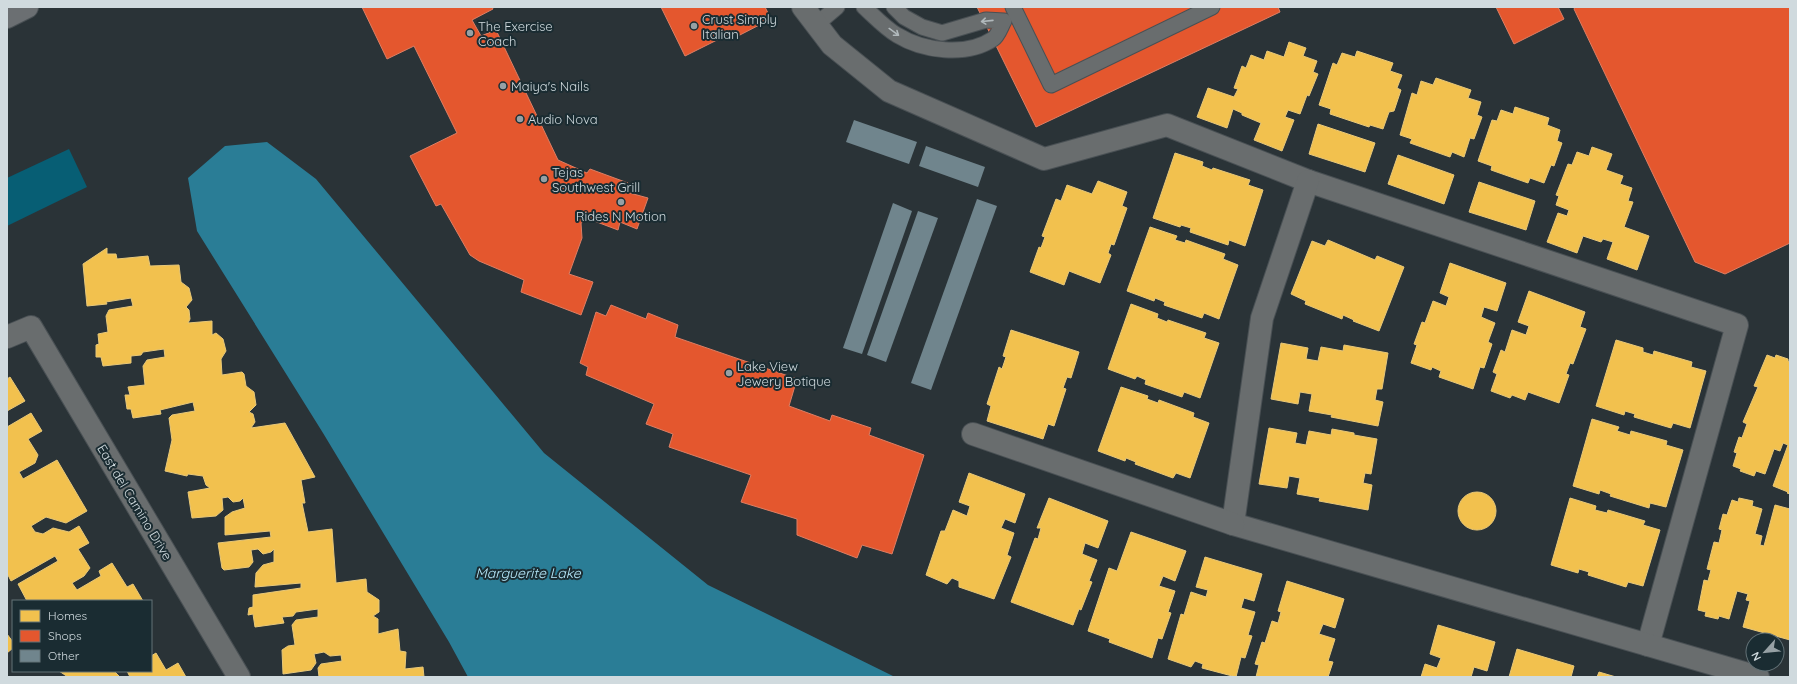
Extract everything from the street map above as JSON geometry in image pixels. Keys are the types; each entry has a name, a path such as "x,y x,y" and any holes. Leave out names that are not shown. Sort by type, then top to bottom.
{"main road":[{"path":"7,17 27,7"}],"street":[{"path":"803,7 816,16 832,44 889,91 1044,159 1167,125 1308,181 1737,325 1648,645"},
{"path":"1233,524 1262,318 1308,181"},
{"name":"East del Camino Drive","path":"7,336 31,327 239,677"},
{"path":"973,434 1233,524 1758,677"}],"lane":[{"path":"816,16 837,7"},
{"path":"864,7 896,35 919,45 945,50 973,48 994,38 1012,14"},
{"path":"894,7 904,17 922,27 942,32 1012,14"},
{"path":"1012,14 1051,85 1212,7"}],"shaded area":[{"path":"69,149 87,187 7,226 7,178"}],"water":[{"name":"Marguerite Lake","path":"267,142 316,179 544,453 708,585 895,677 468,677 449,642 323,433 197,231 188,178 225,146"}],"building: Homes":[{"path":"1289,42 1306,48 1303,56 1317,61 1313,72 1318,74 1309,96 1307,95 1300,114 1288,110 1285,117 1294,120 1282,151 1254,140 1261,123 1242,115 1242,113 1233,109 1227,128 1197,117 1208,88 1234,97 1238,89 1234,88 1242,66 1246,68 1251,55 1264,60 1267,51 1284,57"},
{"path":"1357,51 1393,63 1390,71 1402,75 1397,88 1401,90 1394,111 1389,112 1383,129 1370,125 1369,127 1330,114 1331,109 1319,105 1333,63 1337,65 1342,53 1355,57"},
{"path":"1436,78 1471,90 1468,98 1481,102 1477,115 1482,117 1474,139 1470,138 1464,157 1452,152 1450,157 1410,143 1412,139 1400,135 1412,93 1417,95 1421,81 1433,85"},
{"path":"1515,107 1549,118 1547,125 1560,130 1557,141 1562,143 1554,166 1551,165 1544,183 1530,178 1528,183 1491,170 1492,166 1478,161 1492,120 1497,121 1501,110 1513,114"},
{"path":"1318,124 1375,143 1365,172 1309,154"},
{"path":"1592,147 1612,154 1606,170 1623,176 1620,184 1632,188 1628,201 1633,202 1624,227 1649,236 1637,270 1607,259 1613,242 1603,239 1601,242 1583,236 1577,253 1547,242 1558,213 1567,216 1569,210 1556,205 1559,196 1556,195 1568,164 1572,165 1577,152 1589,156"},
{"path":"1175,153 1203,162 1202,166 1212,170 1213,168 1250,180 1248,185 1263,190 1245,246 1229,240 1228,245 1190,232 1191,228 1181,225 1180,227 1153,218"},
{"path":"1398,155 1454,175 1444,204 1388,184"},
{"path":"1098,181 1127,192 1122,206 1127,208 1114,245 1111,244 1108,253 1111,255 1100,283 1069,271 1064,285 1030,272 1039,247 1041,248 1045,237 1042,236 1056,199 1061,201 1067,185 1092,194"},
{"path":"1479,182 1535,201 1526,230 1469,212"},
{"path":"1150,227 1177,236 1175,240 1185,243 1186,240 1225,254 1223,259 1238,265 1219,319 1204,313 1202,318 1164,305 1165,302 1155,298 1154,301 1127,291"},
{"path":"1328,240 1375,260 1377,256 1404,267 1379,331 1353,321 1354,320 1343,315 1342,319 1305,304 1306,301 1291,294 1312,241 1325,246"},
{"path":"107,248 107,254 116,254 117,259 148,256 150,266 179,265 181,282 189,288 192,300 186,307 189,310 190,319 188,323 212,321 212,335 216,333 223,339 226,351 221,359 222,375 242,372 244,374 246,386 254,392 256,405 249,412 253,414 255,422 251,428 285,423 315,477 301,480 305,503 302,503 308,532 332,529 336,583 366,579 367,592 379,600 379,612 373,616 378,619 378,634 398,629 400,651 406,652 405,669 423,667 424,677 319,677 318,668 321,664 342,661 341,655 330,656 324,652 314,654 316,663 311,670 283,674 282,650 288,646 295,645 292,625 296,620 318,617 318,609 296,612 293,616 282,617 284,623 255,627 253,614 248,615 249,608 253,607 253,595 301,588 301,583 255,587 256,573 263,565 274,562 274,549 271,552 263,554 258,549 251,550 253,562 249,567 224,570 222,568 218,543 271,537 270,531 225,535 225,517 232,512 245,508 243,498 240,501 233,502 228,497 222,498 223,510 216,516 192,518 188,492 210,488 206,485 203,476 188,474 187,476 165,471 172,440 169,418 172,415 195,411 193,402 160,410 161,414 133,418 131,409 127,409 125,395 130,395 128,387 145,385 143,366 147,360 165,357 164,349 143,352 141,355 131,356 131,363 103,366 101,357 96,357 96,345 99,344 98,334 108,332 106,316 109,310 133,306 131,298 106,302 107,304 87,306 83,264"},
{"path":"1450,263 1506,283 1497,311 1484,307 1481,317 1495,323 1488,342 1492,344 1484,368 1480,367 1473,389 1439,377 1441,371 1432,367 1431,370 1411,363 1417,345 1414,344 1422,322 1425,323 1433,301 1446,306 1449,297 1440,293"},
{"path":"1529,291 1585,312 1580,327 1586,329 1573,364 1570,363 1566,374 1569,375 1559,403 1528,392 1525,400 1512,395 1510,398 1491,391 1497,374 1493,372 1501,350 1505,352 1512,330 1526,335 1529,326 1518,322"},
{"path":"1131,304 1158,314 1157,318 1167,322 1168,320 1206,333 1204,338 1219,343 1200,398 1184,392 1182,397 1145,384 1146,380 1137,376 1135,379 1108,369"},
{"path":"1011,330 1079,352 1071,378 1067,377 1063,388 1066,389 1054,426 1048,424 1043,439 987,421 991,406 987,404 999,367 1002,369 1006,357 1003,356"},
{"path":"1616,340 1643,348 1643,352 1653,355 1654,351 1692,362 1691,367 1706,371 1690,428 1673,423 1671,428 1634,417 1635,414 1625,411 1624,415 1596,406"},
{"path":"1281,343 1308,348 1306,359 1318,361 1321,347 1343,351 1344,345 1388,353 1382,389 1377,389 1375,400 1383,402 1378,426 1309,411 1312,394 1300,392 1298,404 1271,399"},
{"path":"1767,355 1775,358 1776,355 1788,359 1790,362 1790,494 1773,486 1788,445 1783,443 1780,451 1774,449 1765,474 1756,471 1754,476 1740,471 1741,469 1733,466 1737,453 1734,452 1739,437 1742,438 1747,424 1743,422 1758,387 1754,386"},
{"path":"10,377 25,401 7,411 7,379"},
{"path":"1121,387 1148,396 1147,399 1158,403 1159,400 1194,413 1193,417 1209,423 1190,478 1176,473 1173,478 1135,464 1136,462 1126,458 1125,461 1098,451"},
{"path":"31,413 42,431 28,439 38,455 35,463 19,472 23,479 57,460 87,511 66,523 46,517 31,526 35,532 43,534 53,528 69,532 79,526 89,543 78,549 90,568 84,576 72,583 77,590 101,576 99,571 112,563 127,587 133,584 142,600 26,600 18,584 58,561 55,556 11,581 7,573 7,427"},
{"path":"1592,419 1619,427 1617,431 1630,435 1631,431 1667,441 1666,445 1683,450 1666,507 1650,503 1649,508 1610,496 1611,494 1600,490 1599,494 1573,486"},
{"path":"1269,428 1297,433 1295,443 1306,445 1309,431 1331,435 1332,429 1377,439 1371,474 1365,473 1363,483 1372,485 1368,510 1319,501 1320,498 1297,494 1300,478 1289,476 1287,488 1259,484"},
{"path":"969,473 1025,494 1015,523 1005,519 1001,528 1014,533 1007,555 1011,557 994,599 959,587 959,581 952,578 947,584 926,575 941,531 945,531 953,510 967,516 970,506 959,502"},
{"path":"1473,492 1481,492 1488,495 1493,500 1496,511 1493,522 1488,527 1481,530 1473,530 1466,527 1461,522 1458,515 1458,507 1461,500 1466,495"},
{"path":"1049,498 1108,521 1098,548 1085,543 1082,554 1097,560 1089,581 1092,582 1081,610 1079,609 1073,625 1011,602 1035,538 1038,539 1041,528 1037,528"},
{"path":"1570,498 1596,506 1595,510 1607,513 1608,510 1645,521 1643,525 1660,530 1643,586 1628,582 1626,587 1588,575 1589,572 1579,569 1578,573 1551,565"},
{"path":"1739,498 1753,501 1752,506 1762,509 1755,534 1762,536 1760,545 1764,546 1775,505 1790,509 1790,640 1785,639 1785,632 1761,632 1743,627 1750,601 1746,600 1748,594 1737,591 1729,619 1719,616 1718,619 1705,616 1706,612 1698,610 1704,580 1708,581 1711,570 1707,569 1714,542 1719,543 1722,530 1719,529 1723,514 1727,515 1732,500 1738,502"},
{"path":"1131,532 1186,551 1175,581 1163,576 1159,586 1175,591 1168,612 1171,613 1162,639 1158,638 1152,658 1109,642 1110,639 1088,631 1109,568 1117,571"},
{"path":"1205,557 1262,574 1254,601 1244,598 1241,608 1255,612 1248,635 1252,636 1245,658 1241,657 1236,677 1202,668 1203,664 1195,661 1191,667 1168,659 1181,614 1184,615 1191,592 1206,597 1208,590 1196,587"},
{"path":"1287,581 1344,599 1335,628 1323,624 1319,634 1335,639 1328,661 1333,662 1328,677 1256,677 1259,665 1255,664 1262,642 1265,643 1272,621 1278,623 1281,612 1278,611"},
{"path":"1438,625 1495,642 1487,671 1474,667 1471,677 1421,677 1425,664 1437,668 1441,658 1430,654"},
{"path":"7,634 12,641 12,649 7,653"},
{"path":"1517,649 1574,666 1571,677 1509,677"},
{"path":"156,653 166,670 178,663 186,677 130,677 128,672 152,672 152,655"},
{"path":"60,672 115,672 120,677 68,677"},
{"path":"1599,672 1616,677 1597,677"}],"building: Shops":[{"path":"362,7 492,7 493,9 472,20 481,36 496,30 558,160 587,173 590,169 628,183 626,192 648,198 637,229 620,222 618,230 589,219 581,223 582,238 569,274 593,282 581,315 521,292 524,280 479,261 470,255 441,204 436,206 410,156 457,133 414,46 387,59"},
{"path":"661,7 765,7 771,19 736,37 733,32 685,56"},
{"path":"977,7 1278,7 1280,12 1036,127"},
{"path":"1496,7 1558,7 1564,19 1514,44"},
{"path":"1575,7 1790,7 1790,243 1725,274 1695,262 1574,9"},
{"path":"611,305 646,319 648,313 678,325 675,337 797,379 789,406 830,421 832,415 871,428 869,435 924,455 892,554 862,545 857,558 797,535 797,519 741,502 751,475 669,447 673,434 646,424 654,404 586,375 588,367 580,363 596,312 606,316"}],"building: Other":[{"path":"854,120 917,142 909,164 846,142"},
{"path":"926,146 985,167 978,187 919,166"},
{"path":"977,199 997,206 931,390 911,383"},
{"path":"893,203 912,211 862,354 843,348"},
{"path":"918,211 938,218 886,362 867,355"}],"place":[{"name":"Crust Simply Italian","path":"694,26"},
{"name":"The Exercise Coach","path":"470,33"},
{"name":"Maiya's Nails","path":"503,86"},
{"name":"Audio Nova","path":"520,119"},
{"name":"Tejas Southwest Grill","path":"544,179"},
{"name":"Rides N Motion","path":"621,202"},
{"name":"Lake View Jewery Botique","path":"729,373"}]}
